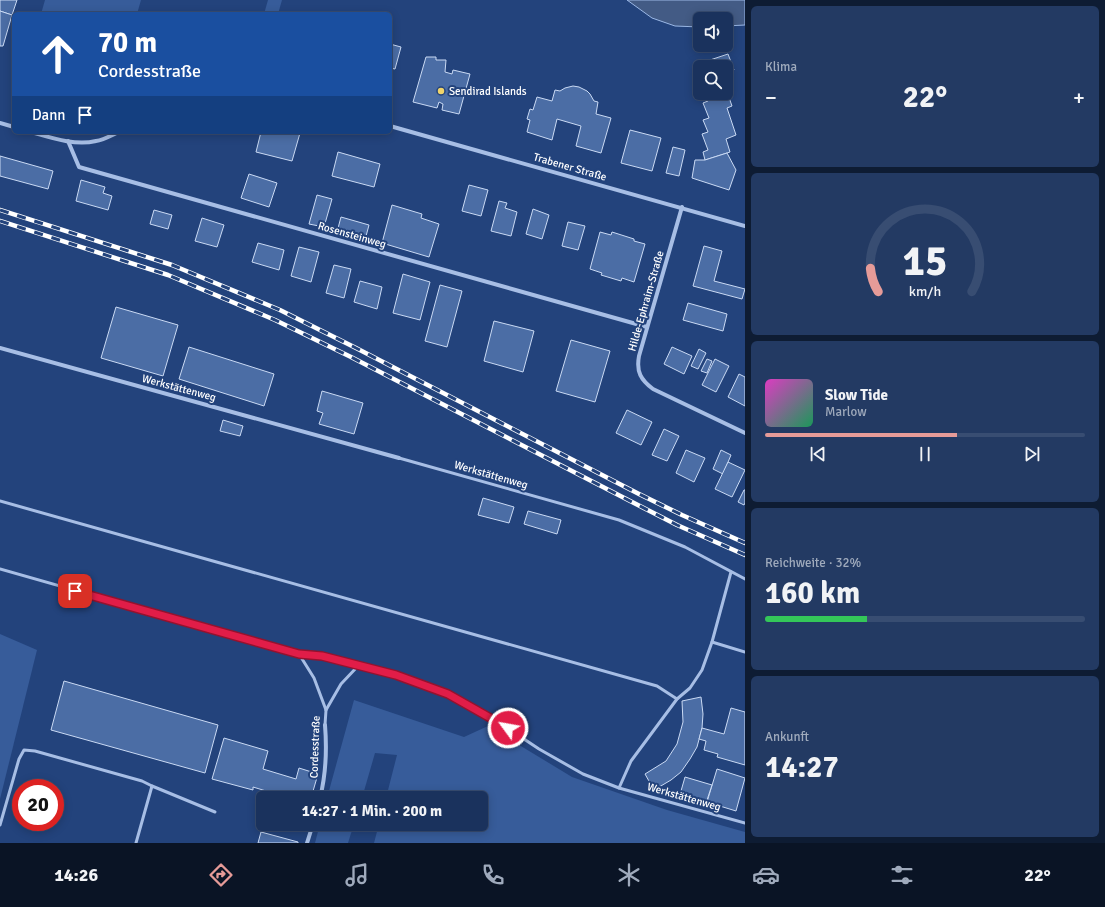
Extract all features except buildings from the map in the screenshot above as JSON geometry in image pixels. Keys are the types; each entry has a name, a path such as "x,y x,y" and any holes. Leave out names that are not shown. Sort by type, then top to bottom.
{"street":[{"path":"0,123 12,126"},
{"name":"Trabener Straße","path":"392,127 682,207 745,226"},
{"path":"39,134 68,141 82,142 97,141 114,134"},
{"name":"Rosensteinweg","path":"68,141 79,167 647,327"},
{"name":"Hilde-Ephraim-Straße","path":"682,207 647,327 638,364 640,374 644,382 653,389 745,433"},
{"name":"Werkstättenweg","path":"0,348 399,458"},
{"name":"Cordesstraße","path":"322,791 327,746 325,725"},
{"path":"307,843 311,831"}],"lane":[{"name":"Werkstättenweg","path":"399,458 619,520 685,547 745,579"},
{"path":"0,501 657,686 677,699"},
{"path":"0,569 299,654 322,656 358,666 341,684 326,710"},
{"path":"618,788 631,760 677,699 690,688 702,670 712,642 731,572"},
{"path":"712,642 745,652"},
{"name":"Cordesstraße","path":"299,654 314,678 326,710 325,725"},
{"name":"Werkstättenweg","path":"358,666 396,675 448,694 497,721 539,749 583,774 618,788 745,823"},
{"path":"0,826 19,759 24,750 35,751 142,781 215,812"},
{"path":"136,843 152,786"}],"shaded area":[{"path":"45,0 141,0 138,12 42,12"},
{"path":"268,0 282,0 279,12 265,12"},
{"path":"627,0 745,0 745,25 733,26 733,12 693,12 693,27 675,26 652,18"},
{"path":"0,634 37,650 0,799"},
{"path":"354,700 464,737 488,726 572,777 667,810 745,832 745,843 374,843 377,831 488,831 488,791 388,791 397,755 375,753 364,791 329,791"},
{"path":"318,831 352,831 348,843 315,843"}],"railway":[{"path":"0,210 172,265 280,310 639,494 745,543"},
{"path":"0,221 168,275 275,320 351,357 677,525 745,555"}],"place":[{"name":"Sendirad Islands","path":"441,91"}],"route":[{"path":"75,591 299,654 322,656 396,675 448,694 508,728"}]}
